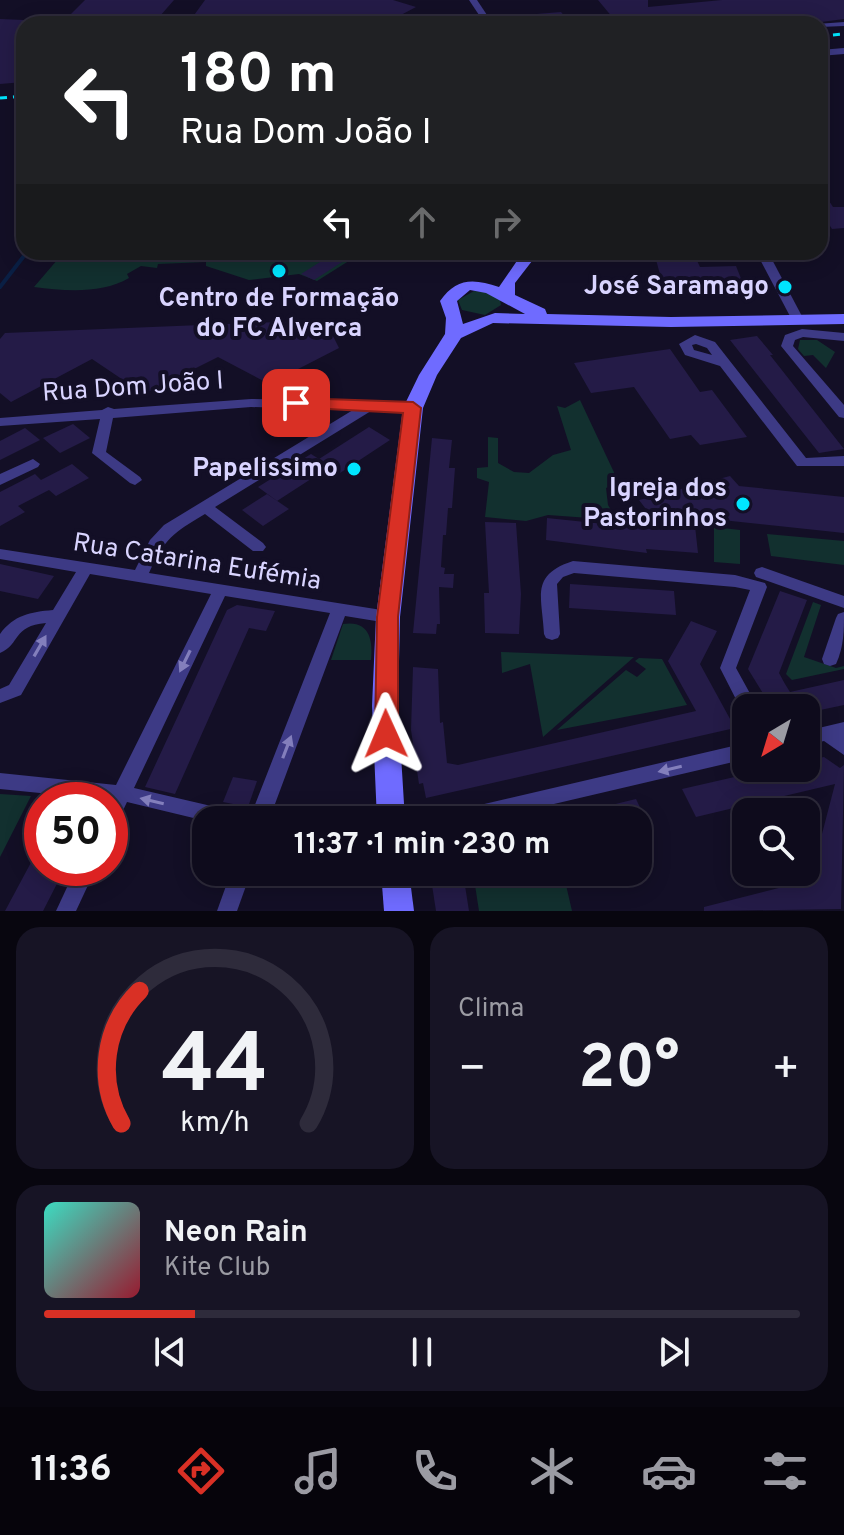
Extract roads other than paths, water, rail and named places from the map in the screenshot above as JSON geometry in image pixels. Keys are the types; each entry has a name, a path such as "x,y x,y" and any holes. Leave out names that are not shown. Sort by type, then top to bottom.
{"main road":[{"path":"454,334 508,311 507,283 525,260"},
{"path":"390,806 385,706 388,617 413,408 428,375 454,334 453,311 448,301 461,289 486,287 554,317"},
{"path":"453,311 467,319 844,319"},
{"path":"396,886 399,911"}],"street":[{"path":"766,260 798,320"},
{"path":"844,337 802,333 789,338 787,346 844,414"},
{"path":"725,363 802,463 844,461"},
{"name":"Rua Dom João I","path":"0,422 108,411 272,403 413,408"},
{"path":"139,578 155,544 169,529 371,405"},
{"path":"108,411 99,453 135,480"},
{"path":"0,480 33,464"},
{"path":"204,506 258,547"},
{"name":"Rua Catarina Eufémia","path":"0,554 388,617"},
{"path":"552,634 549,583 557,573 573,567 735,581 761,580 844,602"},
{"path":"0,696 15,690 85,570"},
{"path":"742,694 728,668 761,580"},
{"path":"126,782 220,591"},
{"path":"264,806 339,610"},
{"path":"0,647 15,624 26,618 58,616"},
{"path":"830,659 844,618"},
{"path":"835,731 844,747"},
{"path":"510,806 732,754"},
{"path":"0,781 24,783"},
{"path":"128,795 192,810"},
{"path":"66,911 78,886"},
{"path":"227,911 236,886"}],"waterway":[{"path":"0,287 21,260"}],"railway":[{"path":"828,35 844,34"},
{"path":"0,98 16,97"}],"place":[{"name":"Centro de Formação do FC Alverca","path":"279,271"},
{"name":"José Saramago","path":"785,287"},
{"name":"Papelissimo","path":"354,469"},
{"name":"Igreja dos Pastorinhos","path":"743,504"}]}
